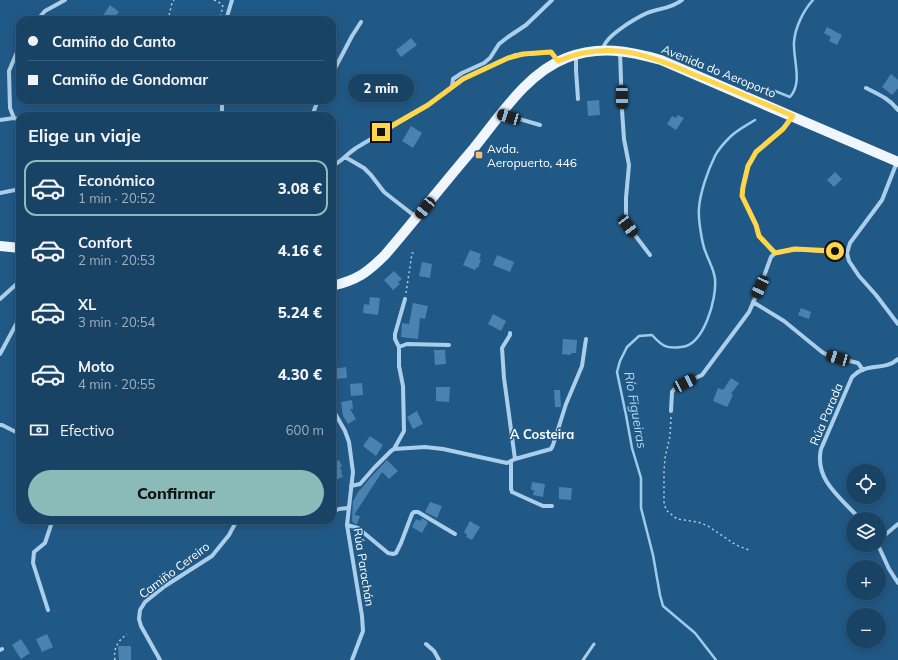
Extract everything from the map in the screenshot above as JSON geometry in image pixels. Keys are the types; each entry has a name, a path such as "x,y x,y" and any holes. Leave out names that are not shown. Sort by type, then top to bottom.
{"main road":[{"name":"Avenida do Aeroporto","path":"336,285 352,280 368,272 385,255 501,114 532,79 558,61 576,54 603,50 620,51 634,52 661,60 898,161"},
{"path":"0,246 16,248"}],"street":[{"path":"41,16 45,11 66,0"},
{"path":"227,16 232,0"},
{"path":"452,88 453,79 462,73 484,63 490,58 499,44 526,25 552,0"},
{"path":"603,50 603,45 609,38 621,29 647,13 667,9 682,0"},
{"path":"336,66 360,22"},
{"path":"620,51 624,139 629,165 626,198 627,220 628,226 650,255"},
{"path":"336,164 356,148 428,105 463,79 515,55 551,52 558,61"},
{"path":"0,120 14,118 10,108 9,71 16,54"},
{"path":"576,54 578,99"},
{"path":"866,88 892,102 898,110"},
{"path":"501,114 540,125"},
{"path":"775,253 759,236 756,225 742,196 743,187 748,166 756,152 783,129 793,116"},
{"path":"345,157 364,168 384,192 417,217"},
{"path":"898,161 882,200 850,243 847,253 849,261 859,276 876,295 898,324"},
{"path":"0,192 16,190"},
{"path":"671,411 672,392 676,388 702,375 749,312 771,257 775,253 795,249 847,253"},
{"path":"0,299 16,285"},
{"path":"394,450 404,431 403,386 399,366 399,347 395,340 395,334 405,299"},
{"path":"753,302 784,321 822,352 829,356 858,363 863,370 885,367 898,359"},
{"path":"0,354 16,324"},
{"path":"510,333 502,348 513,461 511,489 512,492 544,506 552,506"},
{"path":"351,486 360,484 391,451 394,450 434,448 507,463 551,449 566,404 582,366 586,339"},
{"path":"399,347 407,344 449,345"},
{"name":"Rúa Parada","path":"854,512 825,481 820,466 820,457 821,449 852,377 863,370"},
{"name":"Rúa Parachán","path":"336,415 345,431 353,472 347,525 362,616 363,631 352,660"},
{"path":"0,425 16,432"},
{"path":"336,510 348,508"},
{"path":"347,525 358,528 388,553 393,554 396,553 399,548 414,512 418,512 455,534"},
{"path":"48,610 33,562 34,552 45,543 51,524"},
{"name":"Camiño Cereiro","path":"160,660 141,626 139,619 140,610 145,602 166,586 212,556 229,535 235,524"},
{"path":"886,534 898,524"},
{"path":"881,552 889,569 898,583"},
{"path":"426,644 434,651 439,660"}],"lane":[{"path":"583,660 594,644"}],"path":[{"path":"169,16 174,0"},
{"path":"214,0 222,4 220,16"},
{"path":"405,299 410,262 412,253 415,253"},
{"path":"671,411 671,432 664,472 664,502 666,510 676,519 698,522 708,526 736,545 750,550"},
{"path":"115,660 114,651 116,645 127,634"}],"building":[{"path":"110,5 119,12 116,16 103,16"},
{"path":"827,27 842,35 837,45 829,41 831,37 824,33"},
{"path":"411,38 417,45 401,57 396,50"},
{"path":"891,74 898,80 898,88 892,95 882,87"},
{"path":"599,100 600,115 588,116 587,101"},
{"path":"678,115 684,118 676,130 667,124 672,116 676,118"},
{"path":"411,126 422,133 413,148 402,141"},
{"path":"835,172 842,179 834,187 827,180"},
{"path":"470,250 481,254 479,259 481,260 478,268 477,267 475,270 463,265"},
{"path":"497,255 514,262 510,272 493,265"},
{"path":"422,262 432,264 430,278 419,276"},
{"path":"394,271 402,279 398,282 400,284 393,290 384,280"},
{"path":"370,297 380,298 378,315 363,313 364,304 369,305"},
{"path":"413,303 428,306 425,319 420,318 418,339 401,337 402,323 409,324"},
{"path":"801,308 811,312 809,319 798,315"},
{"path":"493,314 506,321 501,331 488,324"},
{"path":"563,339 577,340 576,353 571,353 571,355 562,354"},
{"path":"434,350 445,350 446,364 435,365"},
{"path":"346,367 347,378 336,379 336,369"},
{"path":"731,378 739,383 731,394 733,395 727,407 713,401 718,388 723,390"},
{"path":"362,383 363,395 351,396 350,384"},
{"path":"436,387 450,387 449,402 436,401"},
{"path":"554,390 560,390 561,407 555,407"},
{"path":"352,400 353,409 350,409 356,419 348,424 343,416 341,402"},
{"path":"417,411 423,424 413,429 407,417"},
{"path":"370,436 383,445 376,456 363,446"},
{"path":"339,460 342,466 340,468 343,477 336,480 336,461"},
{"path":"387,460 398,471 389,479 382,472 354,515 360,516 357,524 355,524 352,521 353,501 360,489"},
{"path":"532,482 545,484 543,497 533,495 534,490 531,490"},
{"path":"559,487 572,488 571,500 559,499"},
{"path":"430,502 442,506 437,518 425,512"},
{"path":"422,518 428,522 422,533 412,527 416,519 420,521"},
{"path":"470,521 480,527 472,540 466,537 467,535 464,532"},
{"path":"47,634 53,647 42,652 36,639"},
{"path":"21,639 30,653 21,659 12,645"},
{"path":"118,646 131,646 131,660 119,660"}],"waterway":[{"name":"Río Figueiras","path":"772,93 775,91 790,97 794,91 797,78 794,49 796,31 806,9 813,0"},
{"name":"Río Figueiras","path":"716,660 695,633 663,606 653,555 641,508 641,478 632,448 617,372 620,361 627,347 639,336 652,335 665,346 676,348 689,345 696,339 702,330 711,309 715,287 713,269 705,249 700,225 699,208 703,189 716,154 733,134 755,120"}],"place":[{"name":"Avda. Aeropuerto, 446","path":"479,155"}],"district":[{"name":"A Costeira","path":"542,434"}],"route":[{"path":"381,132 428,105 463,79 515,55 551,52 558,61 576,54 592,51 615,50 634,52 661,60 793,116 783,129 756,152 752,158 748,166 742,196 756,225 759,236 775,253 795,249 835,251"}]}
